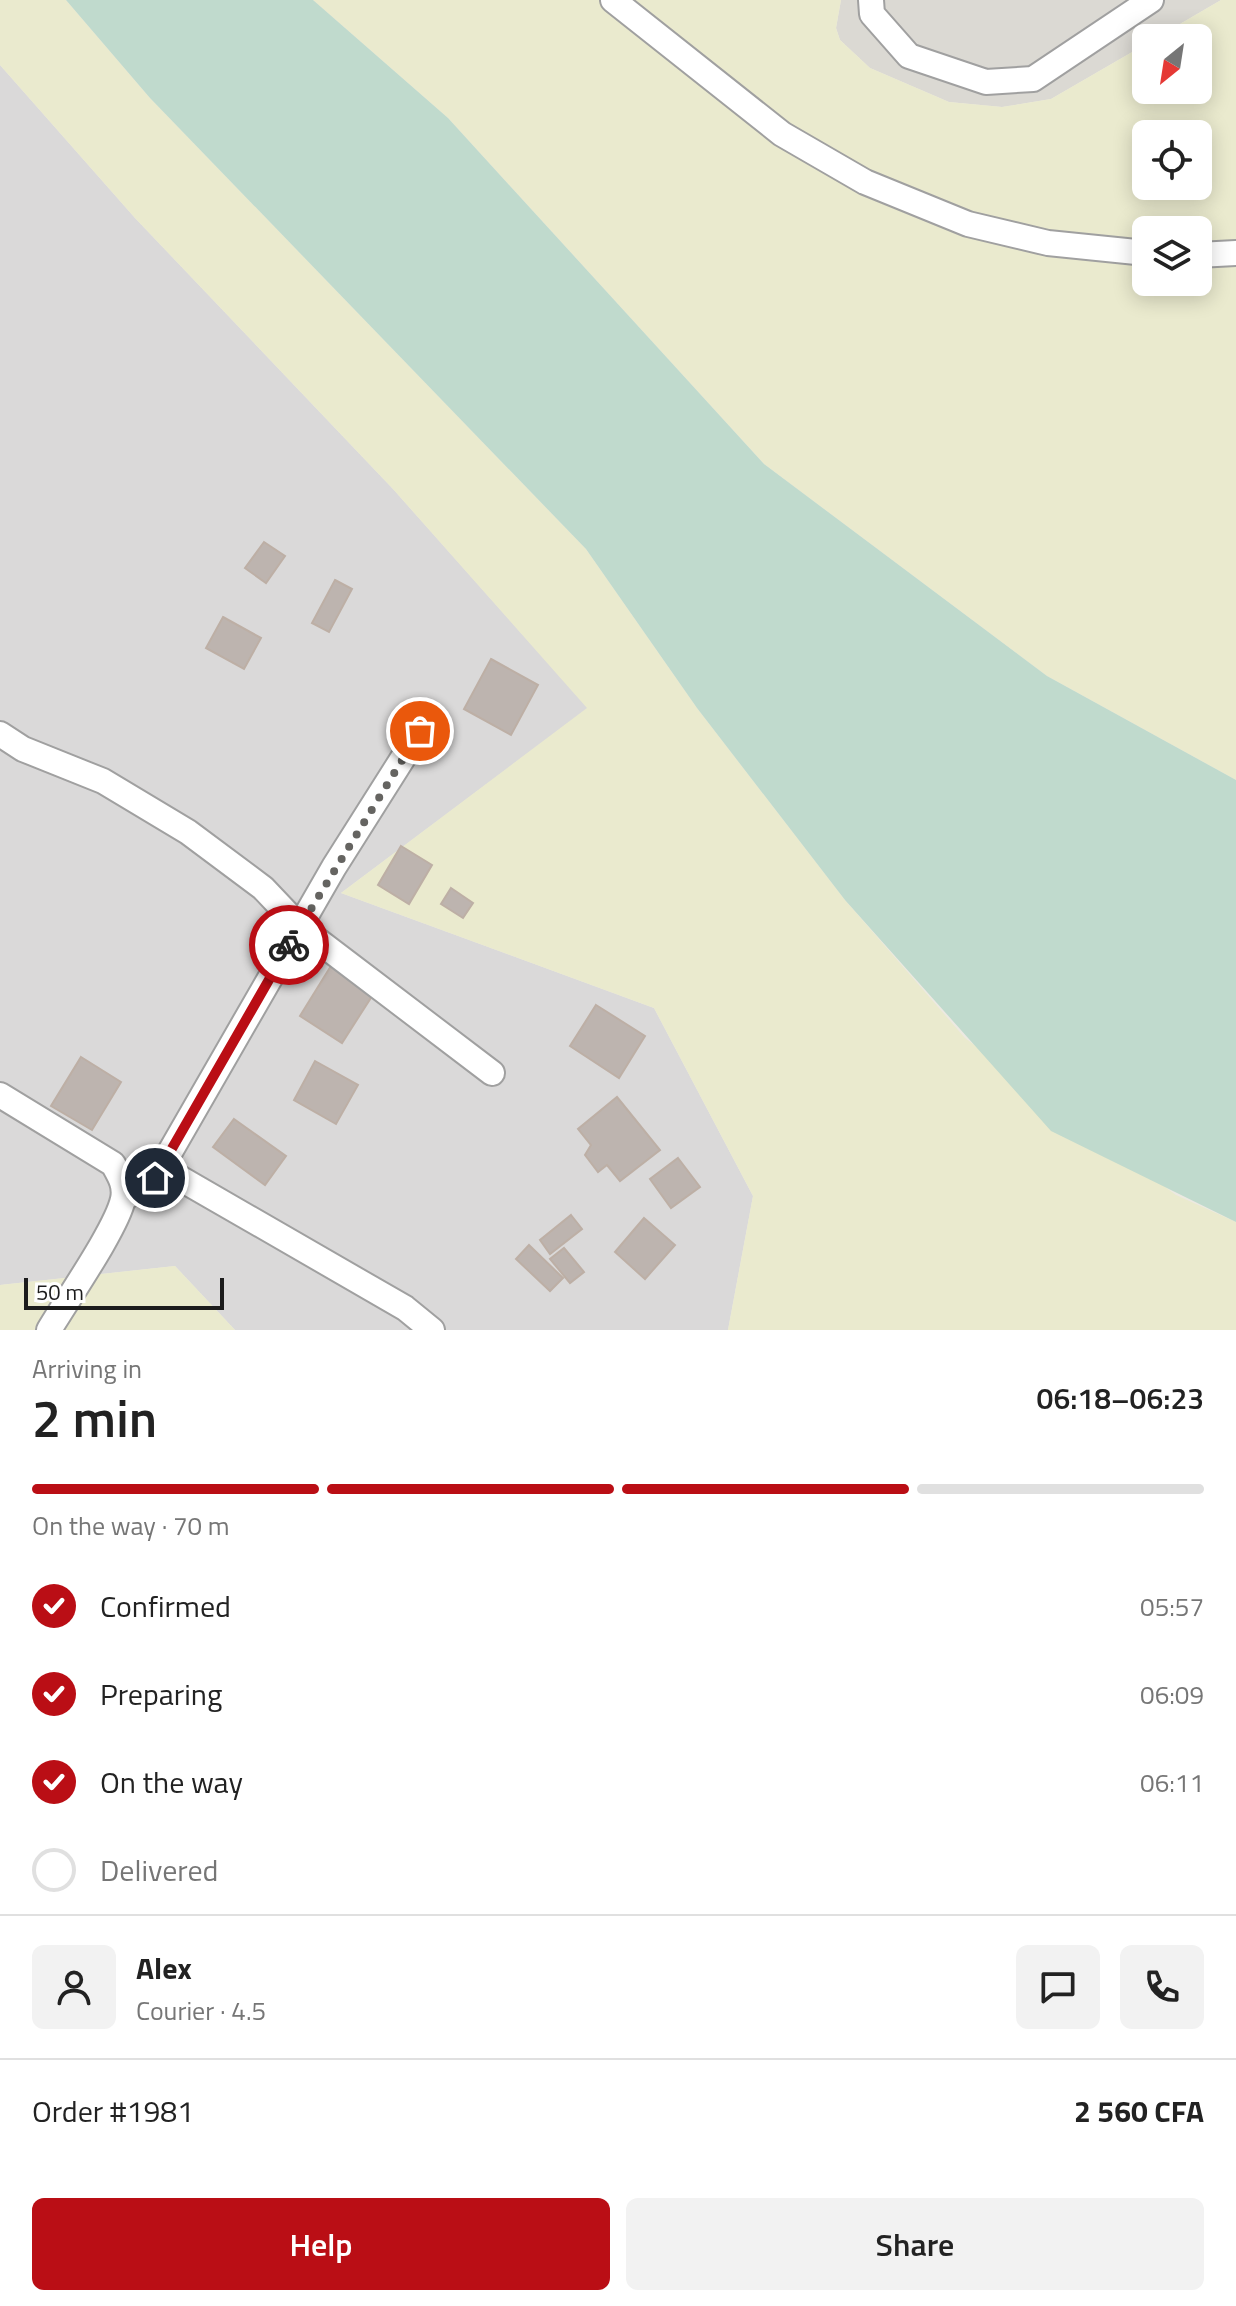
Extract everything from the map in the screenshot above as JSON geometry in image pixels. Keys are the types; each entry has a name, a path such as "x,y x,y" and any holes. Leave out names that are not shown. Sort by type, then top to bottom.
{"street":[{"path":"613,0 782,134 865,182 968,224 1048,243 1132,252"},
{"path":"871,0 872,14 909,56 986,82 1033,79 1151,0"},
{"path":"1212,254 1236,253"},
{"path":"123,1199 155,1178 300,927 420,731"},
{"path":"0,734 23,749 103,781 188,832 263,888 300,927 492,1073"},
{"path":"0,1095 113,1164 123,1182 123,1199 114,1220 49,1330"},
{"path":"155,1178 176,1176 405,1308 432,1330"}],"shaded area":[{"path":"841,0 1221,0 1180,24 1132,24 1132,52 1051,99 1002,107 949,102 870,68 840,40 836,28"},
{"path":"0,65 135,218 393,489 588,708 341,893 654,1008 753,1196 728,1330 235,1330 175,1266 0,1285"}],"green space":[{"path":"0,0 66,0 150,98 586,549 697,708 845,900 965,1038 1176,1195 1236,1222 1236,1330 728,1330 753,1196 654,1008 341,893 587,708 393,489 135,218 0,65"},
{"path":"66,0 313,0 448,118 764,464 1047,676 1236,780 1236,1222 1051,1131 845,900 697,708 586,549 150,98"},
{"path":"313,0 841,0 836,28 840,40 870,68 949,102 1002,107 1051,99 1132,52 1132,104 1212,104 1212,24 1180,24 1221,0 1236,0 1236,780 1047,676 764,464 448,118"},
{"path":"175,1266 235,1330 0,1330 0,1285"}],"building":[{"path":"264,542 285,556 266,583 245,568"},
{"path":"335,580 352,589 329,632 312,623"},
{"path":"223,617 261,638 244,669 206,648"},
{"path":"491,659 538,685 511,735 464,709"},
{"path":"401,846 432,865 409,904 378,885"},
{"path":"451,888 473,903 463,918 441,904"},
{"path":"331,966 374,993 342,1043 300,1016"},
{"path":"596,1005 645,1036 619,1078 570,1046"},
{"path":"81,1057 121,1082 92,1130 51,1106"},
{"path":"315,1061 358,1085 336,1124 294,1100"},
{"path":"617,1097 660,1150 620,1181 607,1165 598,1172 585,1155 591,1145 578,1129"},
{"path":"234,1119 286,1156 265,1185 213,1147"},
{"path":"678,1158 700,1187 671,1208 650,1179"},
{"path":"571,1215 582,1229 550,1254 540,1240"},
{"path":"644,1218 675,1245 645,1279 615,1252"},
{"path":"529,1245 563,1278 550,1291 516,1259"},
{"path":"564,1248 584,1272 570,1283 550,1259"}],"way so far":[{"path":"289,945 420,731"}],"route":[{"path":"155,1178 289,945"}]}
